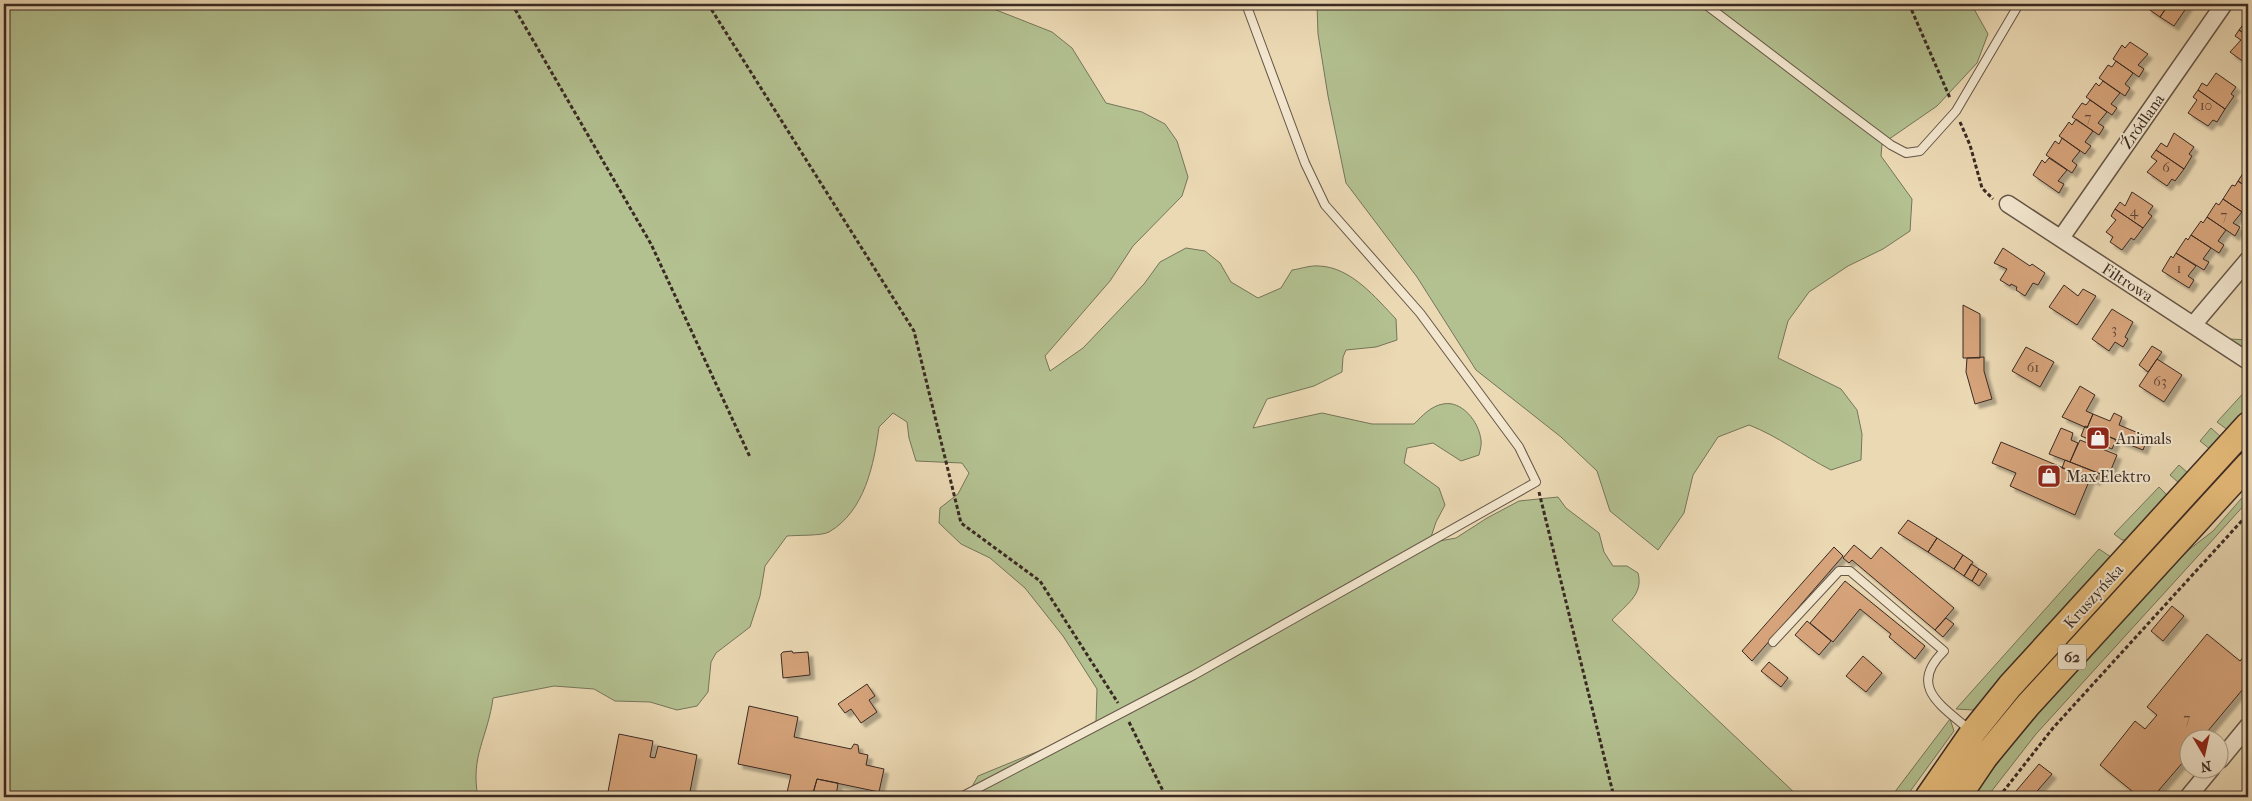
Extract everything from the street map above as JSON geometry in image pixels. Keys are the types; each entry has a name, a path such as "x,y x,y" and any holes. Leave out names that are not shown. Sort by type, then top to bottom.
{"main road":[{"name":"Kruszyńska","path":"1928,797 1973,732 2010,686 2248,425"},
{"name":"Kruszyńska","path":"1958,797 1985,757 2028,705 2248,465"}],"street":[{"name":"Źródlana","path":"2061,238 2224,4"},
{"name":"Filtrowa","path":"2008,204 2248,362"},
{"path":"2193,325 2248,260"},
{"path":"2230,748 2248,726"},
{"path":"2188,797 2204,778"}],"lane":[{"path":"962,797 1194,675 1536,482 1519,447 1420,313 1325,205 1305,163 1246,4"},
{"path":"1705,4 1891,145 1906,153 1920,151 1956,111 2019,4"},
{"path":"1773,642 1839,571 1850,571 1944,650 1932,663 1928,679 1928,690 1935,700 1973,732"}],"path":[{"path":"512,4 651,244 750,457"},
{"path":"708,4 914,332 961,522 1040,581 1124,712 1166,797"},
{"path":"1909,4 1970,145 1984,192 1994,200 2008,204"},
{"path":"1536,482 1614,797"},
{"path":"1998,797 2053,728 2248,514"}],"green space":[{"path":"4,4 981,4 1052,32 1072,48 1106,103 1142,112 1165,124 1177,141 1188,177 1182,196 1133,246 1110,281 1045,356 1050,371 1083,348 1144,284 1160,262 1186,248 1205,251 1220,263 1231,282 1258,298 1281,288 1292,270 1319,266 1342,272 1362,285 1396,319 1397,340 1376,347 1346,350 1343,357 1342,372 1314,386 1267,399 1253,428 1322,413 1372,424 1414,424 1427,412 1439,405 1457,405 1463,409 1473,420 1480,433 1479,455 1461,461 1433,443 1407,448 1404,463 1439,488 1445,505 1436,522 1429,543 1456,538 1487,518 1519,501 1558,497 1566,508 1599,533 1604,552 1613,566 1627,566 1638,573 1639,581 1636,594 1612,620 1799,797 966,797 978,776 1051,746 1096,721 1097,689 1063,636 1025,588 990,558 961,544 939,523 940,508 958,494 969,473 962,463 916,461 909,438 907,422 893,413 879,427 866,486 851,512 829,532 815,535 787,536 765,566 760,596 750,627 716,653 711,662 708,692 697,706 677,710 650,702 615,701 594,689 554,686 493,698 476,770 478,797 4,797"},
{"path":"1317,4 1962,4 1974,9 1988,34 1977,63 1937,106 1882,144 1881,156 1912,199 1910,231 1883,249 1848,266 1809,292 1788,321 1778,358 1841,389 1857,410 1862,434 1861,460 1831,470 1749,425 1718,437 1693,475 1684,513 1658,550 1610,511 1597,471 1561,437 1476,370 1417,277 1346,183 1328,96 1318,34"},
{"path":"2230,339 2248,340 2248,352"},
{"path":"2248,388 2248,409 2229,431 2217,422"},
{"path":"2211,428 2221,437 2211,450 2200,441"},
{"path":"2248,440 2248,450 2069,645 1946,797 1941,797 2016,694"},
{"path":"2179,465 2189,474 2180,484 2170,475"},
{"path":"2159,487 2168,496 2128,540 2122,540 2114,534"},
{"path":"2248,491 2248,501 2036,734 1987,797 1972,797 2028,723 2177,559 2213,531"},
{"path":"2099,549 2111,557 1973,710 1956,709"},
{"path":"1950,719 1954,731 1906,797 1891,797"}],"building":[{"path":"2150,4 2169,4 2160,17 2147,8"},
{"path":"2169,4 2189,4 2174,26 2160,17"},
{"path":"2244,23 2248,25 2248,36 2239,30"},
{"path":"2239,30 2248,36 2248,65 2230,52 2241,40 2235,36"},
{"path":"2130,42 2148,54 2138,65 2144,69 2139,77 2113,59 2122,45 2125,48"},
{"path":"2116,61 2133,73 2125,84 2130,88 2125,96 2099,78 2108,65 2112,67"},
{"path":"2216,73 2236,87 2231,94 2234,96 2225,109 2198,90 2202,83 2207,86"},
{"path":"2103,81 2120,93 2111,104 2117,108 2112,115 2086,97 2096,83 2099,86"},
{"path":"2198,90 2225,109 2217,122 2213,120 2208,126 2188,113 2197,100 2193,97"},
{"path":"2090,100 2107,112 2098,123 2104,127 2099,135 2072,117 2082,103 2086,105"},
{"path":"2076,119 2093,131 2085,142 2091,146 2085,154 2059,136 2069,122 2072,125"},
{"path":"2174,133 2194,147 2189,154 2192,156 2184,169 2156,150 2161,143 2167,147"},
{"path":"2062,138 2080,151 2072,161 2077,165 2072,173 2046,155 2055,141 2059,144"},
{"path":"2156,150 2184,169 2175,181 2172,179 2167,186 2147,172 2157,161 2151,157"},
{"path":"2049,158 2067,170 2058,181 2064,184 2059,193 2033,175 2042,160 2045,163"},
{"path":"2248,168 2248,188 2238,181"},
{"path":"2238,181 2248,188 2248,216 2223,199 2232,185 2235,186"},
{"path":"2132,192 2153,206 2148,213 2152,216 2143,228 2115,209 2120,202 2125,206"},
{"path":"2223,199 2242,212 2233,223 2240,227 2235,236 2207,217 2216,203 2219,205"},
{"path":"2115,209 2143,228 2134,240 2131,238 2122,250 2110,242 2113,237 2106,232 2116,220 2111,216"},
{"path":"2207,217 2226,230 2218,241 2224,245 2219,253 2191,235 2201,221 2203,223"},
{"path":"2191,235 2211,248 2203,259 2209,262 2204,270 2176,253 2186,238 2188,240"},
{"path":"2003,248 2030,266 2032,264 2045,273 2038,285 2033,283 2025,296 2016,290 2017,287 2011,284 2010,286 2000,280 2007,269 1994,263"},
{"path":"2176,253 2196,266 2188,276 2194,280 2189,288 2162,271 2171,256 2173,258"},
{"path":"2064,285 2078,296 2083,289 2096,296 2077,325 2049,307"},
{"path":"1963,305 1980,314 1980,358 1963,358"},
{"path":"2112,309 2133,322 2125,337 2128,339 2123,347 2115,342 2109,351 2092,339"},
{"path":"2152,346 2162,352 2148,372 2139,365"},
{"path":"2026,347 2054,362 2040,387 2012,371"},
{"path":"1984,357 1984,371 1992,399 1975,404 1966,372 1967,358"},
{"path":"2157,359 2182,375 2164,402 2139,386"},
{"path":"2080,386 2095,395 2086,411 2093,414 2087,428 2062,417"},
{"path":"2114,413 2122,417 2119,425 2148,437 2143,450 2087,428 2093,414 2110,421"},
{"name":"Animals","path":"2085,426 2116,440 2112,449 2081,436"},
{"path":"2061,428 2073,433 2071,440 2078,443 2070,462 2049,454"},
{"path":"2080,440 2117,455 2108,477 2070,462"},
{"name":"Max Elektro","path":"2001,442 2090,479 2075,515 2010,486 2016,473 1992,463"},
{"path":"2065,460 2098,473 2096,481 2062,468"},
{"path":"1908,520 1937,538 1928,552 1898,533"},
{"path":"1937,538 1963,555 1954,569 1928,552"},
{"path":"1854,545 1871,559 1881,547 1954,608 1935,630 1852,560 1849,563 1843,558"},
{"path":"1834,547 1843,556 1752,661 1742,651"},
{"path":"1963,555 1973,562 1964,576 1954,569"},
{"path":"1971,564 1979,569 1972,581 1964,576"},
{"path":"1979,569 1987,574 1979,586 1972,581"},
{"path":"1845,581 1925,646 1915,659 1889,637 1891,634 1860,609 1833,642 1810,623"},
{"path":"2172,606 2184,616 2163,641 2151,631"},
{"path":"1946,618 1954,624 1943,637 1935,630"},
{"path":"1807,621 1831,641 1819,655 1795,635"},
{"path":"2207,634 2240,661 2245,655 2248,658 2248,683 2210,728 2180,728 2180,766 2153,797 2127,797 2132,791 2100,765 2135,721 2145,729 2157,715 2147,707"},
{"path":"792,651 793,653 808,652 810,675 783,678 781,654"},
{"path":"1863,656 1882,673 1866,692 1846,676"},
{"path":"1769,662 1788,678 1781,687 1761,671"},
{"path":"867,684 875,696 869,700 877,712 861,723 851,709 845,713 838,704"},
{"path":"749,706 798,717 794,737 851,749 854,744 858,745 859,753 868,755 866,765 884,769 879,792 817,779 812,797 786,797 791,775 738,764"},
{"path":"619,734 653,741 650,757 655,758 658,746 697,755 689,797 607,797"},
{"path":"2039,764 2052,774 2032,797 2011,797"},
{"path":"817,779 838,783 836,797 812,797"}],"place":[{"name":"Animals","path":"2098,438"},
{"name":"Max Elektro","path":"2049,476"}]}
